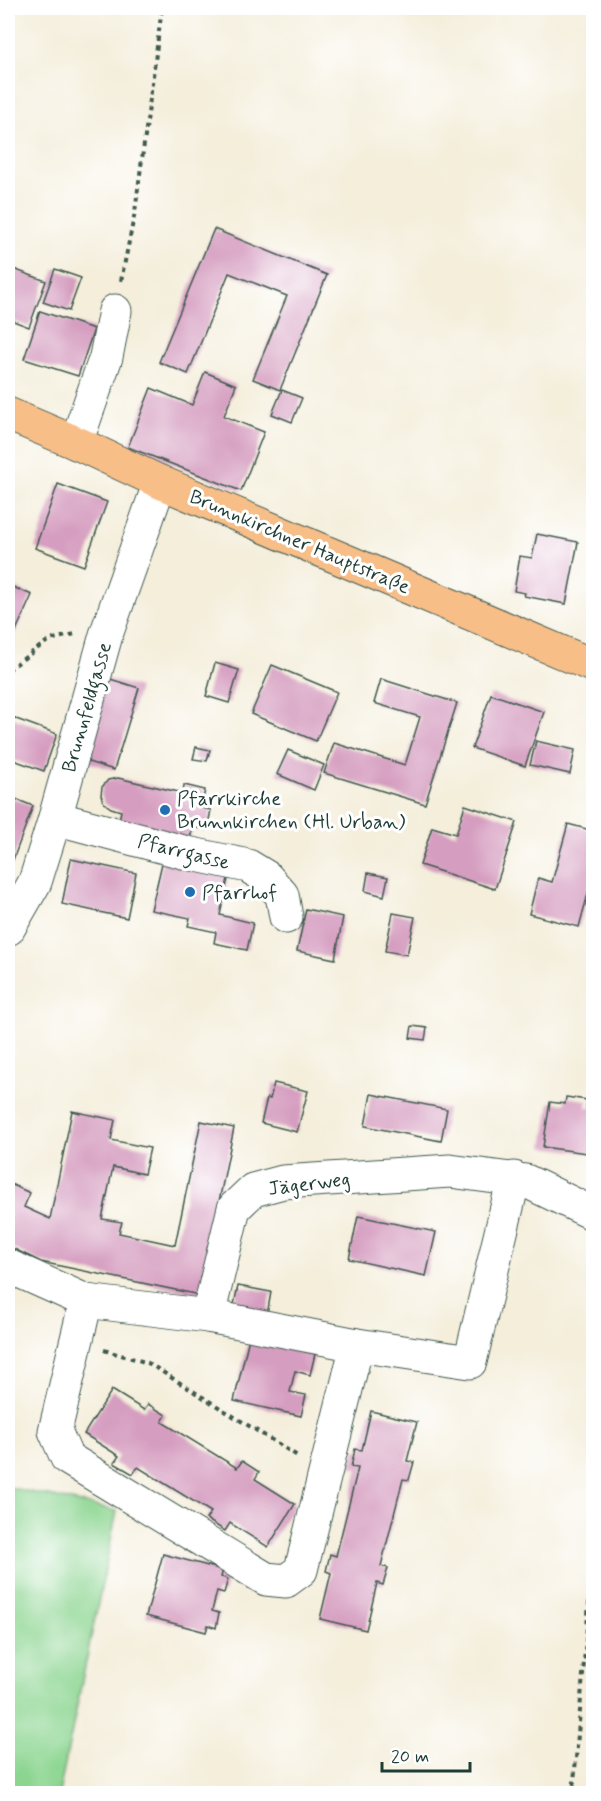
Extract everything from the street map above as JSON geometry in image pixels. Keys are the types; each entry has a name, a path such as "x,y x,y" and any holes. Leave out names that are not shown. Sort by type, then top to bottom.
{"main road":[{"name":"Brunnkirchner Hauptstraße","path":"8,414 160,482 594,666"}],"street":[{"path":"76,443 106,357 115,311"},
{"name":"Brunnfeldgasse","path":"8,929 35,882 106,635 160,482"},
{"name":"Pfarrgasse","path":"55,818 188,853 248,866 266,877 282,895 286,916"},
{"name":"Jägerweg","path":"208,1316 234,1208 253,1190 282,1182 450,1171 526,1181 594,1214"},
{"path":"8,1266 86,1301 208,1316 357,1345 470,1362 514,1178"},
{"path":"86,1301 55,1431 68,1458 266,1579 286,1581 301,1570 357,1345"}],"path":[{"path":"115,311 135,212 162,8"},
{"path":"8,670 49,640 75,634 106,635"},
{"path":"76,1344 130,1356 148,1363 325,1473"},
{"path":"573,1794 594,1543"}],"green space":[{"path":"8,1487 117,1511 59,1793 8,1793"}],"building":[{"path":"214,229 327,275 280,390 253,379 287,296 229,273 188,374 159,362"},
{"path":"8,267 46,281 29,327 8,319"},
{"path":"55,269 81,278 69,311 43,302"},
{"path":"40,311 94,329 78,376 24,359"},
{"path":"205,372 236,385 224,416 264,432 241,491 128,447 151,388 192,405"},
{"path":"282,390 302,398 292,422 272,414"},
{"path":"58,484 107,502 84,566 35,548"},
{"path":"537,534 578,542 566,604 524,596 525,593 514,591 520,556 532,558"},
{"path":"8,585 32,595 10,644 8,643"},
{"path":"215,663 239,670 229,703 206,696"},
{"path":"272,665 337,692 316,741 251,714"},
{"path":"107,678 139,688 114,770 82,760"},
{"path":"381,679 457,703 425,804 324,773 334,743 405,765 420,717 374,703"},
{"path":"491,694 544,712 525,766 472,748"},
{"path":"8,716 57,734 44,771 8,758"},
{"path":"536,741 575,750 570,774 530,765"},
{"path":"196,747 210,750 207,761 193,759"},
{"path":"288,750 324,765 314,790 277,774"},
{"name":"Pfarrkirche Brunnkirchen (Hl. Urban)","path":"118,778 183,793 184,785 205,790 201,808 211,810 207,830 193,827 189,842 118,825 121,811 104,803 101,795 102,787 108,780"},
{"path":"8,796 33,806 10,868 8,867"},
{"path":"465,805 517,822 495,889 420,865 432,827 456,834"},
{"path":"568,824 594,831 594,892 589,890 579,927 529,914 538,878 552,882"},
{"path":"71,859 136,873 127,918 62,904"},
{"name":"Pfarrhof","path":"163,859 229,874 220,915 253,923 247,950 214,943 216,932 188,926 190,918 151,910"},
{"path":"368,873 388,877 384,896 365,891"},
{"path":"306,909 343,917 335,959 297,951"},
{"path":"393,913 415,917 407,955 385,951"},
{"path":"412,1026 427,1028 425,1040 410,1038"},
{"path":"274,1083 308,1091 297,1132 261,1123 267,1098 270,1099"},
{"path":"371,1094 447,1109 441,1141 365,1126"},
{"path":"566,1097 587,1100 586,1107 594,1108 594,1154 543,1147 550,1102 565,1104"},
{"path":"72,1111 115,1120 111,1140 150,1148 144,1174 113,1167 102,1219 122,1222 119,1233 175,1245 201,1121 234,1128 200,1295 41,1262 8,1246 8,1183 30,1193 24,1207 50,1219"},
{"path":"358,1216 436,1232 426,1276 349,1259"},
{"path":"238,1286 271,1292 267,1315 233,1309"},
{"path":"249,1338 315,1354 310,1375 295,1371 290,1392 306,1395 301,1416 234,1401"},
{"path":"112,1390 144,1410 148,1404 166,1415 162,1422 237,1468 242,1461 259,1472 255,1479 295,1504 268,1547 230,1523 225,1531 206,1519 211,1512 138,1467 133,1474 114,1463 119,1456 84,1434"},
{"path":"371,1411 417,1422 407,1461 414,1462 409,1480 403,1479 381,1566 388,1568 383,1585 377,1583 366,1630 320,1619 331,1573 326,1571 330,1554 336,1556 358,1468 351,1467 355,1449 362,1450"},
{"path":"163,1554 223,1570 221,1577 228,1579 224,1593 217,1591 212,1611 219,1613 216,1628 208,1625 206,1632 146,1616"}],"place":[{"name":"Pfarrkirche Brunnkirchen (Hl. Urban)","path":"165,810"},
{"name":"Pfarrhof","path":"190,892"}]}
